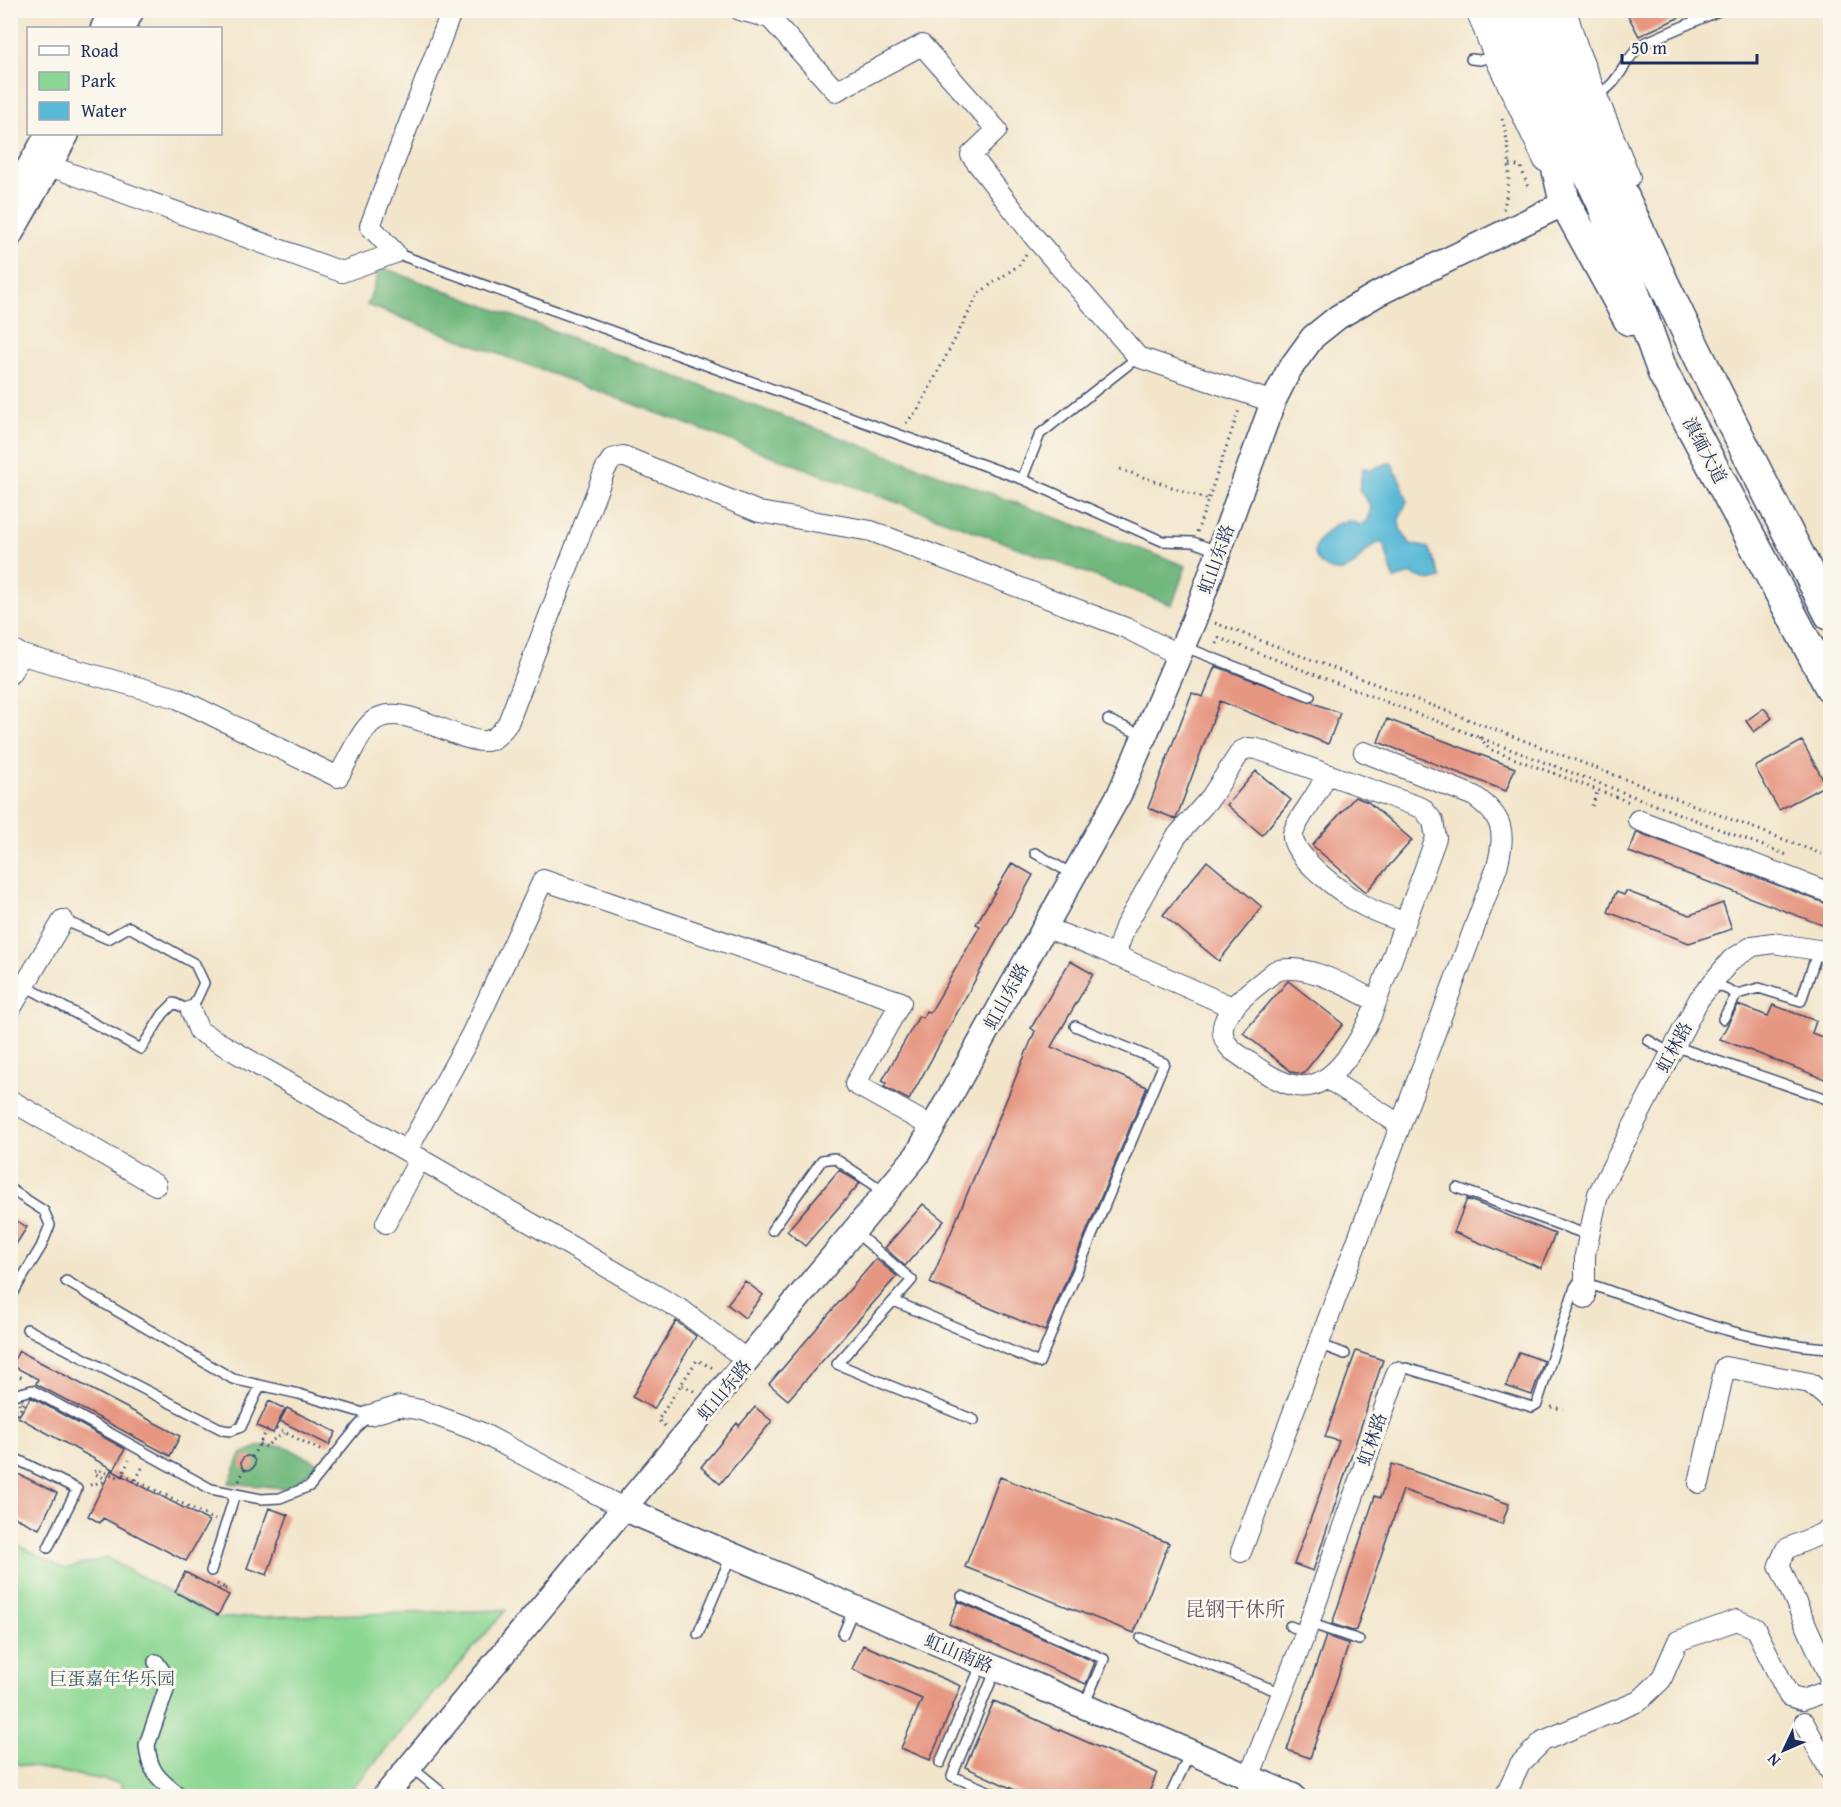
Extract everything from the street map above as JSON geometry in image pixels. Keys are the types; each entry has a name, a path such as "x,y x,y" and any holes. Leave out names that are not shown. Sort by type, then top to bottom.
{"main road":[{"path":"1498,10 1552,147 1565,203 1627,318 1663,373"},
{"name":"滇缅大道","path":"1524,10 1560,113 1602,203 1663,373 1830,687"},
{"name":"滇缅大道","path":"1545,10 1571,77 1694,351 1830,615"},
{"name":"滇缅大道","path":"1602,203 1694,351"}],"street":[{"path":"104,27 112,10"},
{"path":"124,27 132,10"},
{"path":"50,166 342,273 395,254 370,226 452,10"},
{"path":"740,10 770,18 836,91 922,45 997,130 970,155 1035,238 1138,357 1273,402"},
{"path":"1476,10 1494,56 1565,203"},
{"path":"1566,10 1642,204 1667,291"},
{"path":"10,200 47,135"},
{"path":"10,236 67,135"},
{"name":"虹山东路","path":"385,1797 917,1155 1106,821 1145,736 1195,616 1273,402 1289,370 1313,337 1338,316 1379,293 1565,203"},
{"path":"10,674 16,651 177,698 338,777 369,724 386,715 407,716 483,742 497,736 508,723 605,470 612,459 623,456 759,512 871,531 1181,650"},
{"path":"1115,956 1125,927 1176,837 1211,797 1241,751 1248,748 1257,749 1422,808 1434,820 1436,838 1376,1001 1364,1031 1328,1079 1308,1087 1289,1084 1232,1050 1221,1034 1221,1024 1225,1016 1275,971 1284,969 1307,972 1338,982 1376,1001"},
{"path":"1241,1552 1399,1124 1497,867 1503,842 1501,825 1496,816 1490,807 1474,796 1364,752"},
{"path":"1326,774 1319,794 1293,832 1292,840 1296,849 1308,863 1356,902 1405,922"},
{"path":"1637,812 1830,893"},
{"path":"386,1223 414,1155 543,880 901,1002 855,1084 934,1128"},
{"path":"10,1010 63,920"},
{"path":"1044,927 1234,1008"},
{"name":"虹林路","path":"1586,1284 1585,1255 1588,1235 1605,1177 1699,999 1731,960 1753,946 1773,943 1824,951"},
{"path":"191,1011 199,1031 683,1311 748,1360"},
{"path":"1328,1079 1399,1124"},
{"path":"10,1100 156,1185"},
{"path":"1699,1483 1725,1367 1810,1383 1830,1400"},
{"name":"虹林路","path":"1248,1788 1282,1693 1302,1627 1397,1372"},
{"path":"370,1415 399,1406 422,1410 480,1432 625,1509"},
{"name":"虹山南路","path":"625,1509 1190,1753 1248,1788 1293,1797"},
{"path":"1505,1797 1520,1764 1543,1741 1640,1701 1661,1680 1678,1641 1737,1620 1755,1628 1789,1696 1802,1700 1828,1691 1830,1678 1779,1564 1786,1549 1830,1530"},
{"path":"156,1662 165,1675 166,1690 147,1745 148,1753 151,1769 180,1797"},
{"path":"1804,1723 1830,1770"}],"lane":[{"path":"1597,94 1615,83 1633,51 1642,44 1721,10"},
{"path":"1471,59 1480,60 1494,56"},
{"path":"395,254 1022,480 1162,541 1193,542 1218,551"},
{"path":"1022,480 1040,434 1138,357"},
{"path":"1181,650 1310,696"},
{"path":"1108,720 1145,736"},
{"path":"1035,853 1074,876"},
{"path":"25,986 141,1049 163,1014 174,1003 191,1011 204,983 195,964 129,927 108,939 63,920"},
{"path":"1712,982 1737,994 1759,988 1801,1001 1824,951"},
{"path":"1723,1019 1737,994"},
{"path":"894,1301 1040,1363 1164,1063 1075,1026"},
{"path":"1648,1040 1830,1100"},
{"path":"772,1230 822,1160 834,1158 887,1194"},
{"path":"1456,1188 1588,1235"},
{"path":"10,1189 44,1211 50,1225 41,1247 10,1298"},
{"path":"855,1232 912,1280 837,1364 974,1420"},
{"path":"66,1281 233,1379 299,1394 370,1415"},
{"path":"1586,1284 1715,1328 1796,1346 1830,1348"},
{"name":"虹林路","path":"1397,1372 1406,1368 1532,1407 1537,1404 1548,1359 1575,1287 1586,1284"},
{"path":"27,1329 223,1430 231,1431 241,1427 260,1386"},
{"path":"1318,1344 1345,1354"},
{"path":"10,1396 32,1390 211,1488 261,1499 280,1498 310,1486 359,1425 370,1415"},
{"path":"10,1456 77,1489 48,1548"},
{"path":"211,1571 235,1494"},
{"path":"698,1634 731,1555"},
{"path":"962,1596 1104,1659 1083,1707"},
{"path":"843,1634 854,1608"},
{"path":"1302,1627 1359,1640"},
{"path":"1141,1638 1282,1693"},
{"path":"940,1763 989,1666"},
{"path":"989,1666 952,1776 1000,1797"},
{"path":"1170,1797 1190,1753"},
{"path":"411,1767 446,1797"}],"path":[{"path":"1484,243 1504,208 1510,164 1509,140 1499,110"},
{"path":"1510,164 1521,167 1529,190"},
{"path":"897,434 919,408 979,293 1019,265 1035,238"},
{"path":"1193,542 1246,392"},
{"path":"1120,469 1209,500"},
{"path":"1195,616 1830,857"},
{"path":"1214,650 1219,638 1788,855"},
{"path":"1479,736 1489,749 1598,790 1637,812"},
{"path":"1593,806 1598,790"},
{"path":"668,1428 658,1420 697,1360 714,1369"},
{"path":"10,1370 23,1377"},
{"path":"682,1385 691,1390"},
{"path":"10,1412 18,1415 25,1401 22,1399 10,1420"},
{"path":"276,1428 334,1457"},
{"path":"252,1457 267,1430"},
{"path":"259,1444 267,1447 271,1441 286,1433"},
{"path":"136,1480 144,1463"},
{"path":"102,1482 104,1478 94,1473 96,1469 120,1478 127,1466"},
{"path":"123,1474 211,1518"}],"green space":[{"path":"381,267 1186,566 1172,605 367,305"},
{"path":"260,1446 284,1446 318,1463 292,1489 229,1483 241,1454"},
{"name":"巨蛋嘉年华乐园","path":"10,1541 64,1569 107,1558 217,1618 506,1610 346,1796 121,1796 121,1783 11,1763"}],"water":[{"path":"1391,462 1407,501 1399,519 1400,529 1410,544 1429,548 1441,578 1430,581 1411,574 1394,579 1384,545 1380,542 1369,549 1354,565 1340,571 1326,568 1316,558 1318,542 1331,528 1347,521 1360,525 1368,521 1371,506 1359,490 1363,468 1372,469"}],"building":[{"path":"1625,10 1693,10 1693,11 1639,36"},
{"path":"1215,666 1340,713 1328,744 1220,701 1176,819 1148,808 1192,693 1203,697"},
{"path":"1764,708 1772,718 1754,732 1746,721"},
{"path":"1387,719 1515,768 1506,791 1378,742"},
{"path":"1802,741 1826,785 1779,810 1755,767"},
{"path":"1256,771 1291,800 1262,835 1227,805"},
{"path":"1355,797 1368,802 1412,840 1366,892 1312,845"},
{"path":"1637,832 1830,905 1830,928 1629,852"},
{"path":"1207,861 1262,907 1219,961 1163,915"},
{"path":"1012,863 1033,875 909,1100 884,1087 886,1083 882,1081 919,1016 923,1018 926,1011 930,1013 980,926 976,924"},
{"path":"1626,891 1690,915 1723,903 1732,929 1689,943 1608,912 1616,892 1624,895"},
{"path":"1070,961 1093,974 1051,1047 1147,1087 1045,1331 930,1283 1035,1031 1031,1028"},
{"path":"1288,981 1343,1024 1303,1074 1292,1072 1243,1033"},
{"path":"1738,1005 1768,1016 1773,1005 1816,1021 1812,1033 1830,1040 1830,1081 1720,1039"},
{"path":"839,1170 860,1183 805,1246 787,1231"},
{"path":"1467,1199 1555,1234 1541,1268 1454,1232"},
{"path":"923,1204 944,1221 905,1266 885,1248"},
{"path":"10,1217 27,1227 10,1254"},
{"path":"876,1259 897,1276 788,1400 769,1384"},
{"path":"745,1281 763,1295 745,1318 727,1304"},
{"path":"676,1321 696,1336 654,1409 632,1397"},
{"path":"19,1351 180,1436 170,1456 36,1384 38,1379 11,1365"},
{"path":"1356,1351 1383,1360 1313,1571 1294,1564 1339,1441 1325,1437"},
{"path":"1519,1352 1544,1361 1532,1395 1506,1386"},
{"path":"31,1397 125,1449 114,1470 18,1417"},
{"path":"269,1401 285,1409 273,1433 257,1426"},
{"path":"755,1407 772,1421 720,1484 701,1467 737,1423 739,1426"},
{"path":"287,1408 336,1432 329,1445 280,1421"},
{"path":"245,1456 251,1456 255,1463 251,1470 245,1470 241,1466 241,1460"},
{"path":"1392,1464 1509,1504 1502,1524 1403,1490 1356,1630 1353,1631 1332,1624 1375,1496 1380,1498"},
{"path":"10,1470 57,1493 39,1529 10,1515"},
{"path":"111,1470 209,1521 186,1561 103,1518 100,1523 88,1516"},
{"path":"1000,1477 1169,1543 1134,1633 965,1567"},
{"path":"269,1508 288,1515 267,1575 247,1568"},
{"path":"185,1572 229,1595 218,1615 175,1592"},
{"path":"958,1601 1095,1662 1086,1684 949,1624"},
{"path":"1326,1636 1349,1644 1310,1758 1287,1750"},
{"path":"863,1645 961,1686 930,1760 901,1748 922,1699 852,1669"},
{"path":"994,1701 1157,1773 1147,1797 1030,1797 965,1767"}],"district":[{"name":"昆钢干休所","path":"1235,1608"}]}
